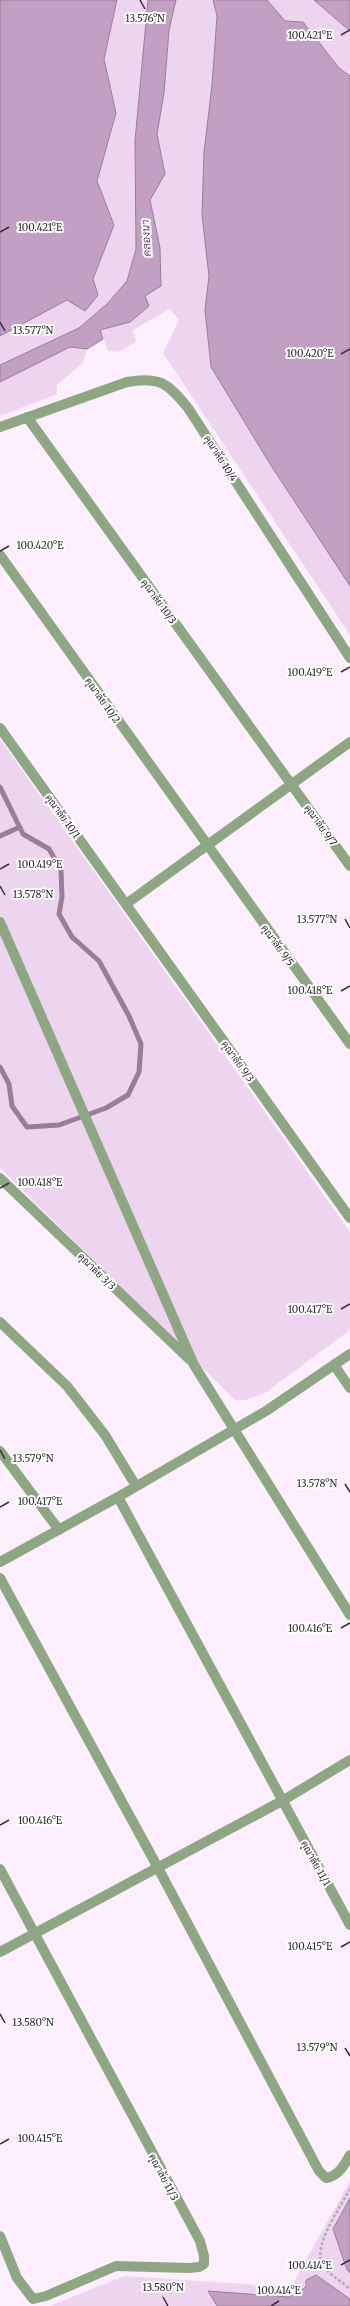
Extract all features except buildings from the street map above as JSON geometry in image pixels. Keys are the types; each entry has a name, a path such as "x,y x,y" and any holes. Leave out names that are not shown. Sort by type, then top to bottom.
{"street":[{"name":"คุณาลัย 10/4","path":"26,417 127,382 145,379 172,388 188,408 350,658"},
{"path":"0,427 26,417"},
{"name":"คุณาลัย 10/3","path":"26,417 291,785"},
{"name":"คุณาลัย 10/2","path":"0,555 207,846"},
{"name":"คุณาลัย 10/1","path":"0,728 126,904"},
{"path":"126,904 350,742"},
{"name":"คุณาลัย 9/7","path":"291,785 350,866"},
{"name":"คุณาลัย 9/5","path":"207,846 350,1044"},
{"name":"คุณาลัย 9/3","path":"126,904 350,1218"},
{"path":"0,922 194,1365 233,1430 350,1615"},
{"name":"คุณาลัย 3/3","path":"0,1178 194,1365"},
{"path":"0,1322 67,1386 105,1435 136,1486"},
{"path":"0,1562 118,1497 266,1411 350,1354"},
{"path":"334,1365 350,1388"},
{"path":"0,1451 59,1530"},
{"name":"คุณาลัย 11/1","path":"118,1497 350,1925"},
{"path":"0,1578 157,1866 319,2171 326,2178 333,2176 344,2166 350,2155"},
{"path":"0,1952 157,1866 282,1801 350,1760"},
{"path":"0,1869 35,1934"},
{"name":"คุณาลัย 11/3","path":"0,2236 17,2278 33,2299 46,2296 116,2266 199,2267 204,2264 204,2256 200,2241 35,1934"}],"path":[{"path":"350,2189 329,2227 320,2252 322,2264 350,2289"}],"shaded area":[{"path":"117,0 148,0 135,141 136,249 127,281 107,304 79,328 0,365 0,336 67,300 93,279 114,225 97,181 116,113 104,59"},
{"path":"176,0 213,0 217,16 212,85 204,152 202,215 209,276 205,310 211,367 270,464 350,586 350,635 163,353 179,320 170,309 133,330 136,342 118,352 108,351 100,330 130,322 145,296 160,248 150,200 165,174 157,134 164,93 169,30"},
{"path":"267,0 314,0 350,31 350,76 339,68 303,22 285,21"},
{"path":"70,347 87,349 83,363 57,385 57,394 0,416 0,382"},
{"path":"0,739 350,1232 350,1330 265,1393 245,1400 235,1400 0,1168"},
{"path":"350,2181 350,2198 333,2229 347,2270 350,2273 350,2299 316,2275 306,2287 289,2297 209,2291 217,2306 50,2306 124,2276 291,2287"}],"water":[{"path":"0,0 117,0 104,59 116,113 97,181 114,225 93,279 98,295 85,311 67,300 0,336"},
{"name":"คลองนา","path":"148,0 176,0 169,30 164,93 157,134 165,174 150,200 160,248 161,286 145,296 149,306 130,322 100,330 103,339 87,349 70,347 0,382 0,365 79,328 107,304 127,281 136,249 135,141"},
{"path":"213,0 267,0 285,21 303,22 339,68 350,76 350,586 270,464 211,367 205,310 209,276 202,215 204,152 212,85 217,16"},
{"path":"314,0 350,0 350,31"},
{"path":"350,2198 350,2273 347,2270 333,2229"},
{"path":"316,2275 350,2299 350,2306 217,2306 208,2291 289,2297 306,2287 306,2280"}],"waterway":[{"path":"0,787 23,834 49,849 61,870 62,897 59,914 72,937 99,961 129,1016 141,1044 139,1072 128,1095 106,1108 59,1125 27,1127 12,1106 9,1084 0,1067"},
{"path":"0,836 20,827"}]}
